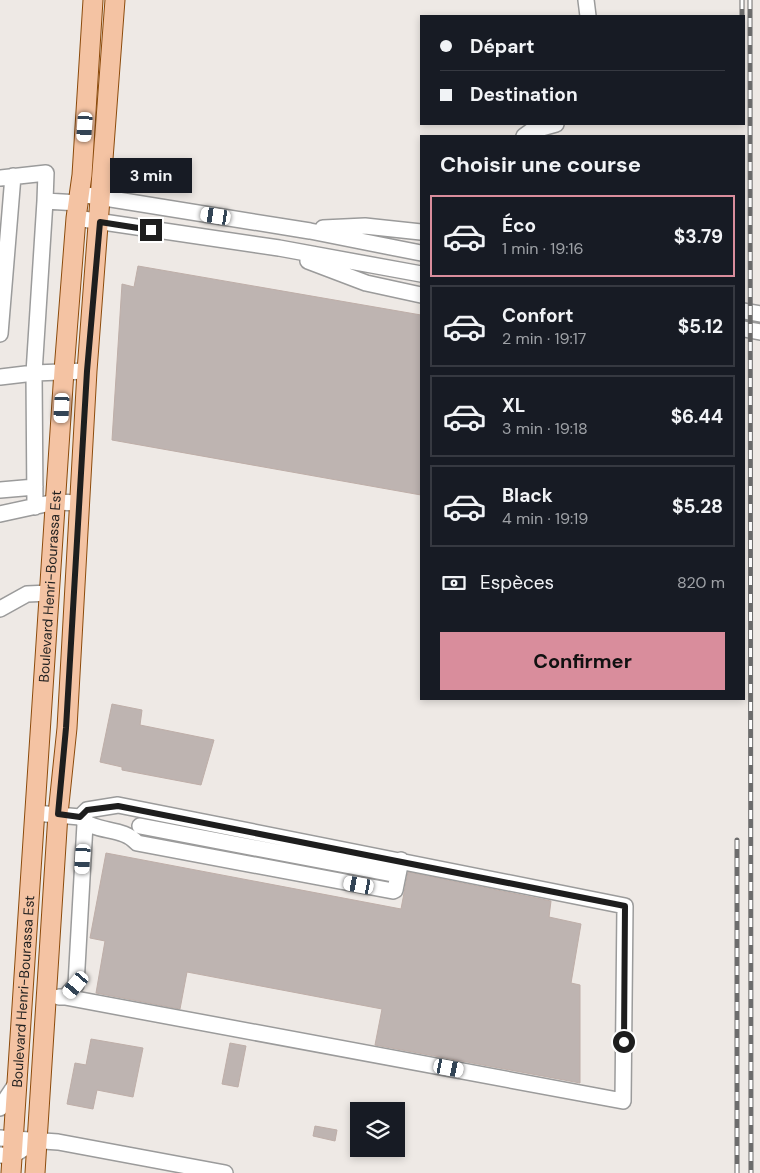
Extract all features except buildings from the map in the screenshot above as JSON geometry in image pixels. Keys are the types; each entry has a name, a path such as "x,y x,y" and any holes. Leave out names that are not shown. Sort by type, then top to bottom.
{"main road":[{"name":"Boulevard Henri-Bourassa Est","path":"35,1173 15,1148 16,1084 64,371 93,0"},
{"name":"Boulevard Henri-Bourassa Est","path":"15,1148 56,997 58,814 66,728 87,371 102,198 115,0"}],"street":[{"path":"586,0 588,15"},
{"path":"525,135 531,131 552,125"},
{"path":"0,334 6,177 46,172 34,373 35,507"},
{"path":"45,201 78,205 102,198 310,231 420,252"},
{"path":"78,205 100,222 279,248 420,274"},
{"path":"310,231 356,226 420,232"},
{"path":"279,248 366,283 420,295"},
{"path":"745,311 760,314"},
{"path":"745,329 760,332"},
{"path":"0,377 34,373 87,371"},
{"path":"0,490 35,487"},
{"path":"0,514 56,502 80,503"},
{"path":"0,610 27,594 50,593"},
{"path":"56,997 76,985 83,820 87,810 118,806 142,810 279,836 400,867"},
{"path":"137,842 142,810"},
{"path":"35,813 58,814 83,820 131,835 137,842 393,891 395,890 400,867"},
{"path":"56,997 623,1101 625,906 400,867 277,852 140,826"},
{"path":"275,869 279,836"},
{"path":"0,1108 16,1084"},
{"path":"15,1148 225,1173"}],"railway":[{"path":"742,0 742,15"},
{"path":"750,0 751,1173"},
{"path":"737,840 737,1173"}],"route":[{"path":"151,230 100,222 87,371 66,728 58,814 80,817 87,810 118,806 401,860 625,906 624,1042"}]}
